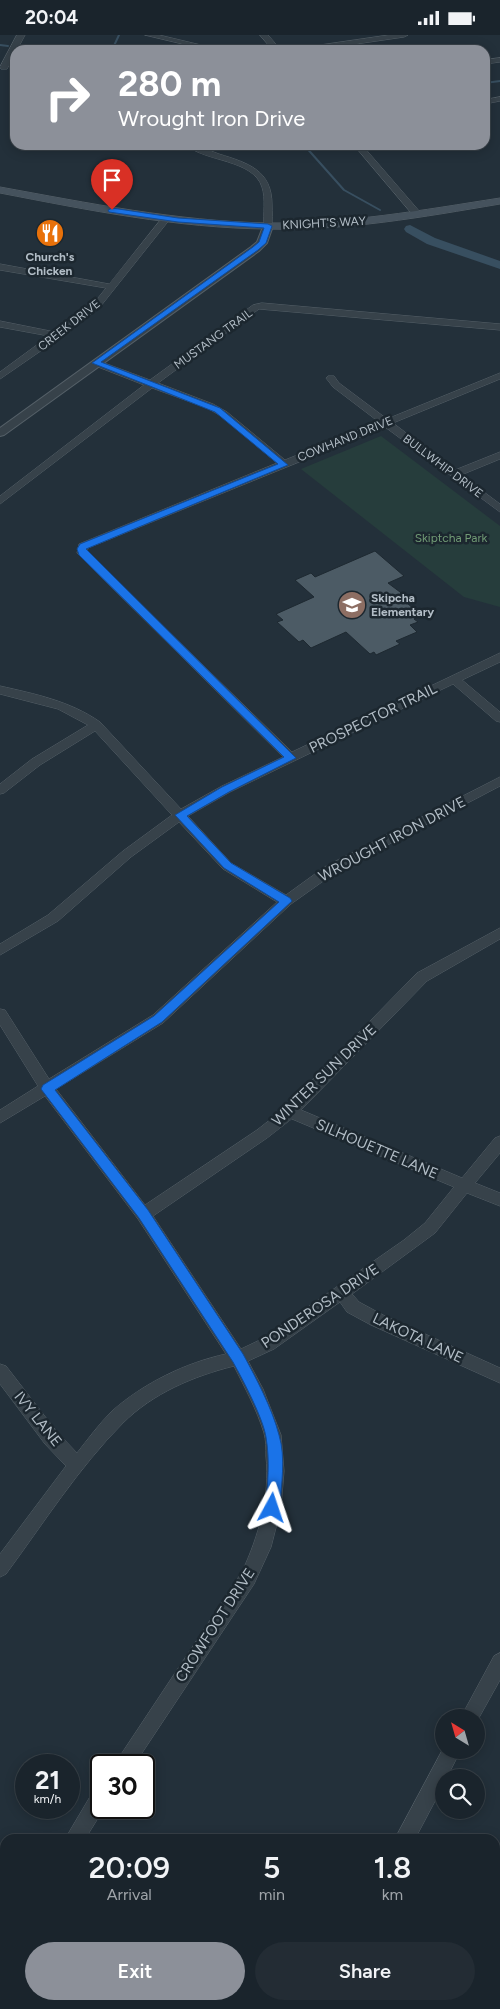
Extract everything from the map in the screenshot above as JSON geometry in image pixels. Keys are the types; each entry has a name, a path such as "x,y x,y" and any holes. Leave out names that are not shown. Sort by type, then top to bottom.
{"main road":[{"name":"KNIGHT'S WAY","path":"0,191 166,219 268,226 332,224 417,214 500,201"}],"street":[{"path":"149,35 198,45"},
{"path":"264,35 273,45"},
{"path":"335,45 404,35"},
{"path":"2,67 10,54"},
{"path":"0,433 262,243 268,226 266,187 263,180 243,166 198,150"},
{"path":"362,150 417,214"},
{"name":"CREEK DRIVE","path":"0,376 98,305 166,219"},
{"path":"0,267 113,287"},
{"name":"MUSTANG TRAIL","path":"0,501 250,310 262,306 500,327"},
{"path":"0,324 58,335"},
{"path":"96,363 218,410 284,465"},
{"name":"COWHAND DRIVE","path":"82,549 83,546 500,377"},
{"name":"BULLWHIP DRIVE","path":"331,378 336,385 500,509"},
{"path":"454,474 500,455"},
{"path":"82,549 82,553 291,758"},
{"name":"PROSPECTOR TRAIL","path":"0,950 54,918 127,854 180,815 226,789 500,657"},
{"path":"454,679 500,718"},
{"path":"0,690 68,707 96,725 227,866 286,901"},
{"path":"0,791 36,762 96,725"},
{"name":"WROUGHT IRON DRIVE","path":"0,1117 158,1019 286,901 331,869 500,781"},
{"name":"WINTER SUN DRIVE","path":"143,1214 290,1113 422,977 500,933"},
{"name":"CROWFOOT DRIVE","path":"0,1014 47,1089 143,1214 238,1358 257,1394 273,1435 276,1471 272,1508 262,1547 248,1577 130,1754"},
{"name":"SILHOUETTE LANE","path":"290,1113 500,1200"},
{"name":"PONDEROSA DRIVE","path":"0,1568 77,1465 118,1417 147,1395 173,1380 200,1367 238,1358 268,1344 342,1293 430,1228 500,1142"},
{"name":"LAKOTA LANE","path":"342,1293 353,1307 377,1320 500,1376"},
{"name":"IVY LANE","path":"0,1371 51,1438 77,1465"},
{"path":"474,1709 500,1662"},
{"path":"407,1834 447,1759"},
{"path":"77,1834 90,1814"}],"green space":[{"name":"Skiptcha Park","path":"381,436 500,526 500,607 464,597 301,469"}],"building":[{"name":"Skipcha Elementary","path":"375,551 404,576 388,583 404,595 400,597 421,615 414,619 418,622 410,625 417,632 396,641 400,644 376,655 374,652 370,654 346,632 311,648 303,640 299,642 277,622 283,620 276,614 314,597 295,580 311,573 315,577"}],"waterway":[{"path":"114,45 119,35"},
{"path":"0,45 8,46"},
{"path":"490,82 500,81"},
{"path":"308,150 344,190 380,210"},
{"path":"410,229 431,241 500,265"}],"place":[{"name":"Church's Chicken","path":"50,233"},
{"name":"Skipcha Elementary","path":"352,605"}],"route":[{"path":"112,210 178,220 268,226 262,243 255,249 96,363 218,410 284,465 83,546 82,553 291,758 226,789 180,815 227,866 286,901 158,1019 47,1089 143,1214 238,1358 251,1382 273,1435 276,1471 272,1508"}]}
